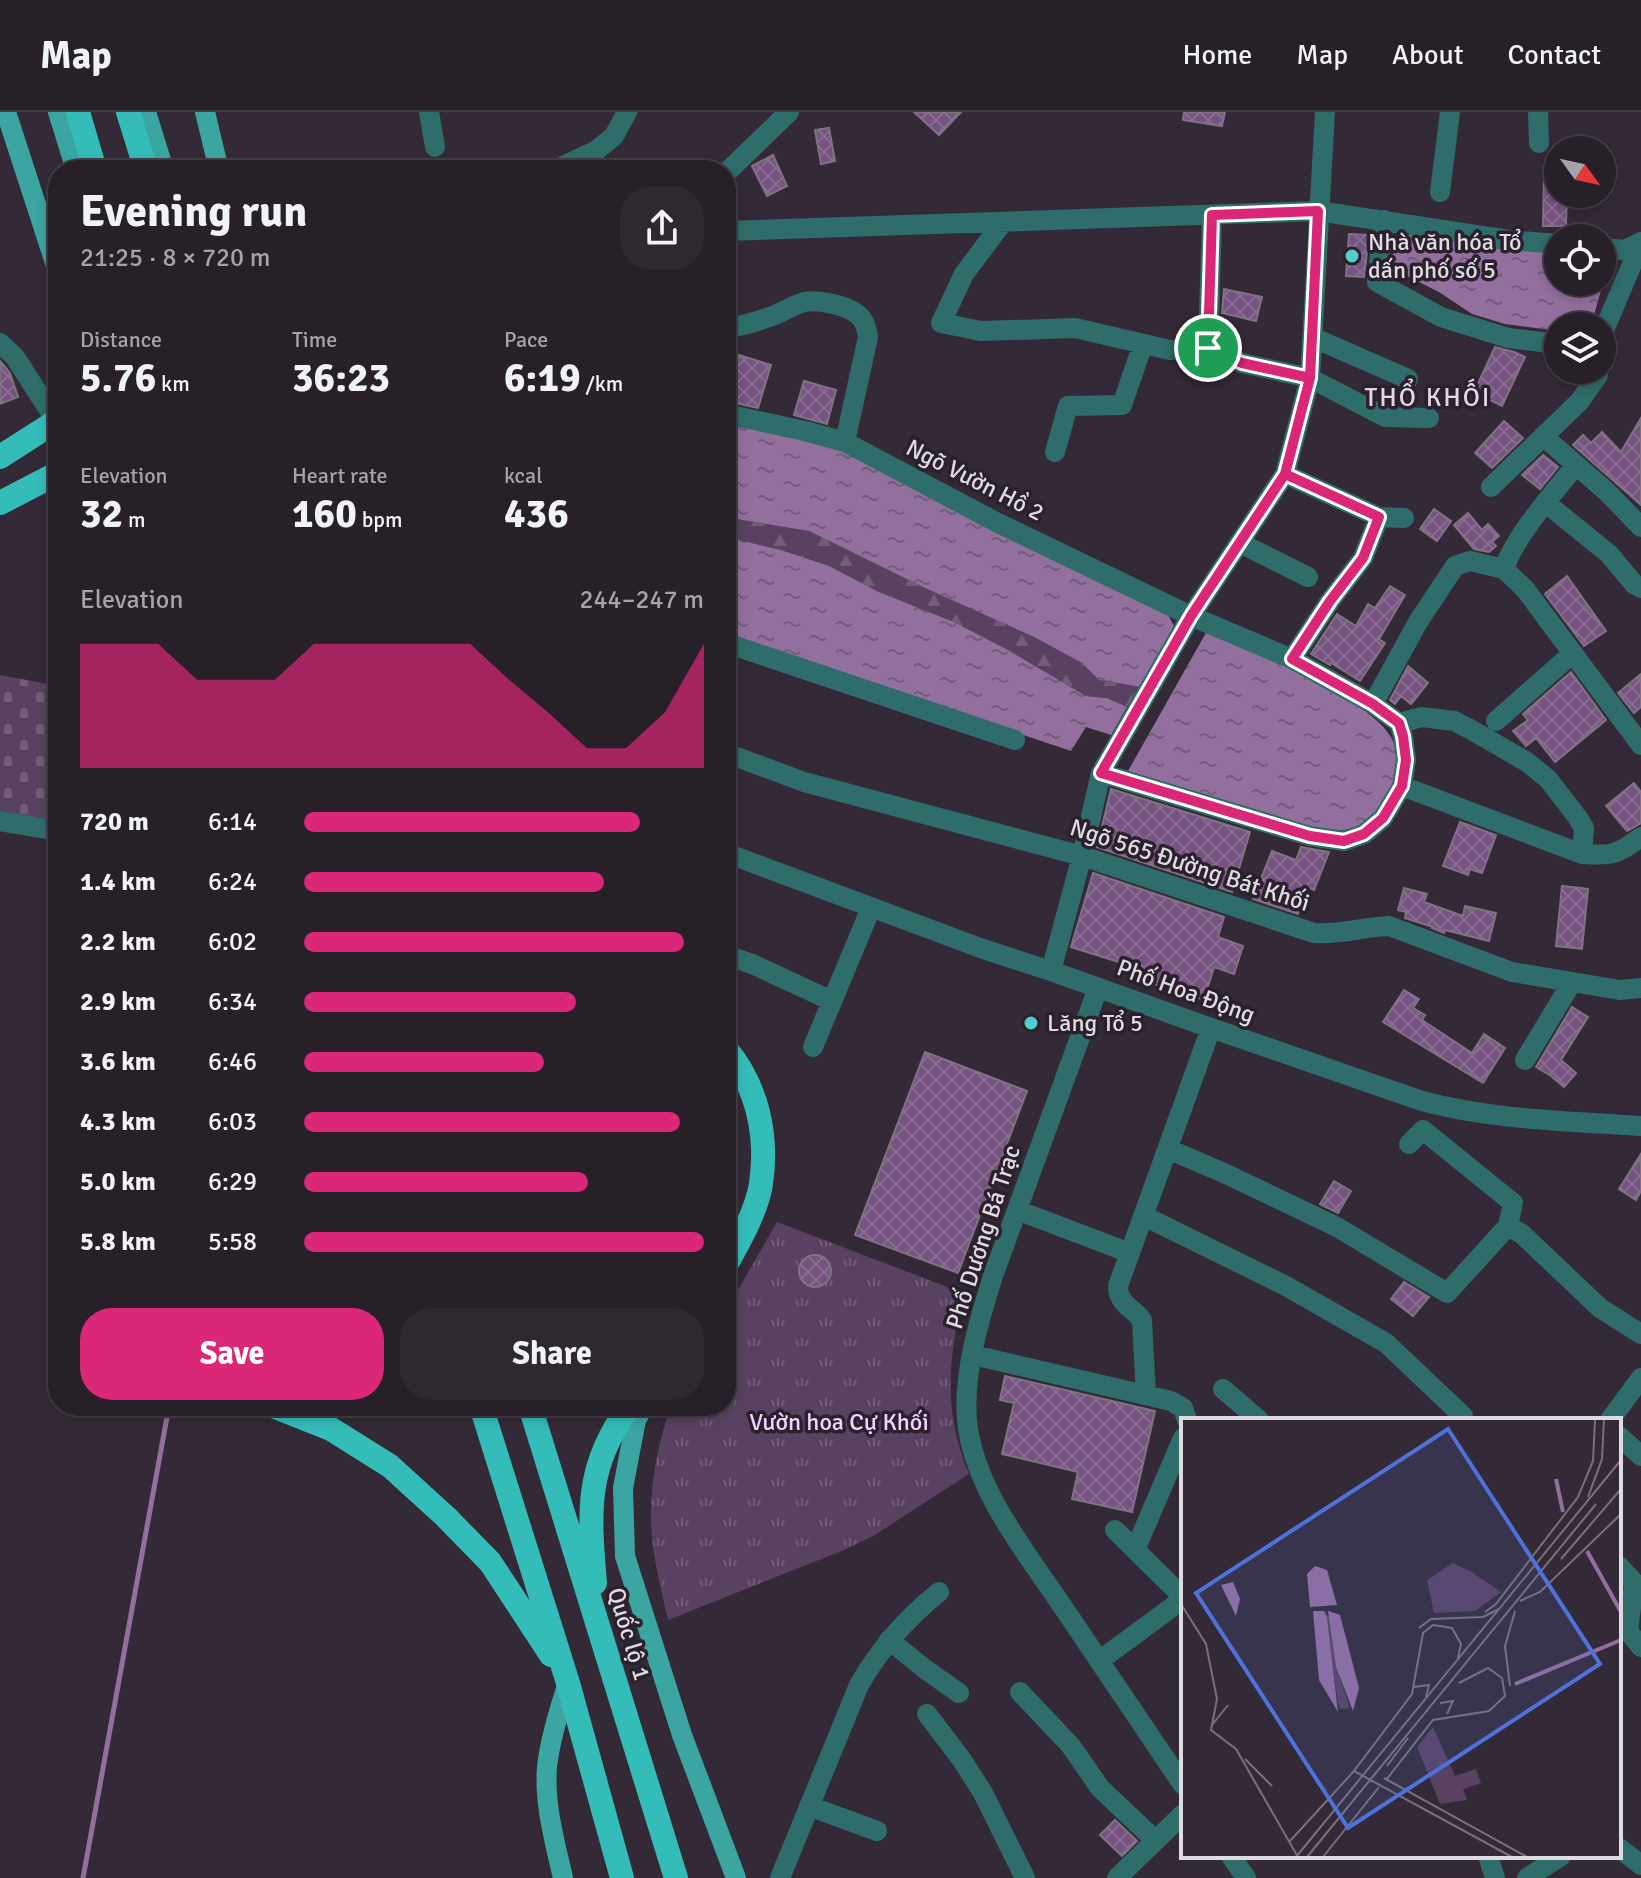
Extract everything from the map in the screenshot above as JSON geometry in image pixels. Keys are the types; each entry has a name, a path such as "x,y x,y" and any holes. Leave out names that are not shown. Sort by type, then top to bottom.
{"highway":[{"path":"78,112 92,160"},
{"path":"128,112 143,160"},
{"path":"0,457 48,428"},
{"path":"0,503 48,478"},
{"path":"736,1061 757,1104 763,1143 761,1187 736,1247"},
{"path":"298,1416 331,1429 390,1466 446,1517 490,1562 568,1683"},
{"path":"484,1416 568,1683 620,1878"},
{"name":"Quốc lộ 1","path":"533,1416 676,1878"},
{"path":"601,1637 591,1538 592,1489 603,1449 624,1416"}],"main road":[{"path":"6,112 48,241"},
{"path":"58,112 73,160"},
{"path":"146,112 161,160"},
{"path":"205,112 217,160"},
{"path":"638,1416 623,1488 625,1556 682,1735 736,1878"},
{"path":"563,1878 549,1811 547,1768 554,1729 568,1683"}],"street":[{"path":"429,112 435,147"},
{"path":"576,160 597,150 614,136 627,112"},
{"path":"736,163 789,112"},
{"path":"1051,971 1101,773 1191,616 1285,474 1310,378 1325,112"},
{"path":"1440,192 1450,112"},
{"path":"1538,112 1539,143"},
{"path":"736,231 1318,211 1544,243"},
{"path":"1208,348 1212,215"},
{"path":"1384,220 1377,282 1441,317 1508,338 1544,342"},
{"path":"1003,222 964,274 941,323 981,331 1075,328 1170,350 1208,348 1242,363 1310,378 1385,417 1429,418"},
{"path":"1616,249 1625,250 1641,243"},
{"path":"1612,312 1641,243"},
{"path":"736,326 806,302 848,308 864,321 868,337 845,442"},
{"path":"1312,337 1408,379"},
{"path":"1055,452 1068,406 1122,405 1143,344"},
{"path":"5,354 48,409"},
{"path":"1491,487 1580,401 1592,384"},
{"name":"Ngõ Vườn Hồ 2","path":"736,416 845,442 960,504 1191,616 1292,659 1373,704 1399,723"},
{"path":"1543,436 1632,508 1641,527"},
{"path":"1504,569 1508,558 1546,503 1576,465"},
{"path":"1285,474 1379,517 1404,518"},
{"path":"1546,503 1609,554 1641,588"},
{"path":"1292,659 1363,558 1379,517"},
{"path":"1240,543 1308,577"},
{"path":"1373,704 1418,622 1455,566 1470,561 1504,569 1525,589 1641,745"},
{"path":"736,646 1015,740"},
{"path":"1496,721 1573,653"},
{"path":"1101,773 1310,836 1344,841 1364,834 1383,818 1402,786 1406,760 1399,723 1422,717 1454,721 1527,762 1548,779 1584,828 1582,854"},
{"name":"Ngõ 565 Đường Bát Khối","path":"736,757 804,782 1082,856 1314,933 1330,934 1389,926 1512,972 1620,990 1641,988"},
{"path":"1402,786 1582,854 1620,853 1641,837"},
{"path":"0,821 48,829"},
{"name":"Phố Hoa Động","path":"736,857 983,949 1446,1107 1494,1115 1641,1126"},
{"path":"813,1047 871,908"},
{"path":"736,958 832,1001"},
{"path":"1525,1060 1572,982"},
{"name":"Phố Dương Bá Trạc","path":"1098,988 980,1316 966,1403 967,1420 980,1472 1005,1519 1181,1782"},
{"path":"1146,1395 1142,1320 1125,1305 1118,1294 1118,1286 1211,1028"},
{"path":"1168,1149 1337,1227 1447,1293 1508,1226 1513,1203 1423,1130 1409,1144"},
{"path":"1017,1210 1130,1253"},
{"path":"1144,1216 1286,1286 1386,1343 1463,1418"},
{"path":"1508,1226 1522,1234 1600,1308 1641,1334"},
{"path":"973,1355 1146,1395 1179,1405 1186,1418"},
{"path":"1611,1418 1641,1378"},
{"path":"1223,1389 1257,1418"},
{"path":"1621,1438 1641,1456"},
{"path":"1138,1543 1181,1443"},
{"path":"1115,1530 1181,1596"},
{"path":"1621,1568 1638,1587 1628,1631 1641,1647"},
{"path":"780,1878 859,1685 889,1640 939,1592"},
{"path":"1099,1661 1181,1600"},
{"path":"889,1640 959,1693"},
{"path":"1020,1692 1071,1746 1100,1788 1155,1840"},
{"path":"927,1714 983,1793 1025,1878"},
{"path":"809,1806 877,1831"},
{"path":"1117,1878 1181,1816"},
{"path":"1621,1850 1641,1865"},
{"path":"1232,1858 1246,1878"},
{"path":"1489,1858 1495,1878"},
{"path":"1534,1867 1556,1858"}],"green space":[{"path":"736,519 809,531 1034,637 1082,663 1099,680 1141,687 1127,707 1108,698 1086,696 954,622 879,592 829,566 736,539"},
{"path":"0,675 48,684 48,824 0,816"},
{"name":"Vườn hoa Cự Khối","path":"777,1222 963,1293 954,1340 951,1384 955,1427 969,1474 873,1536 668,1620 651,1522 653,1477 668,1416 736,1416 736,1294"}],"water":[{"path":"1401,232 1544,252 1544,296 1599,296 1595,312 1544,312 1544,329 1505,324 1472,314 1439,292 1395,270 1392,262 1396,238"},
{"path":"736,423 854,454 1168,615 1174,626 1141,687 1099,680 1082,663 1034,637 809,531 736,519"},
{"path":"736,539 829,566 879,592 954,622 1086,696 1107,698 1127,707 1111,735 1086,727 1071,751 736,638"},
{"path":"1207,631 1327,686 1364,710 1384,728 1396,749 1396,774 1382,804 1366,821 1339,831 1306,828 1128,771"}],"building":[{"path":"914,112 961,112 939,135"},
{"path":"1184,112 1225,112 1222,126 1183,120"},
{"path":"829,128 835,161 821,164 815,130"},
{"path":"773,155 787,186 767,196 752,166"},
{"path":"1544,169 1544,208 1567,208 1566,224 1543,226"},
{"path":"1349,234 1369,235 1364,277 1346,276"},
{"path":"1224,289 1262,297 1256,321 1222,313"},
{"path":"1495,347 1525,357 1502,406 1474,392"},
{"path":"739,355 771,365 758,408 736,403"},
{"path":"0,361 10,373 18,397 0,404"},
{"path":"804,381 836,390 827,424 794,415"},
{"path":"1641,418 1641,505 1573,445 1583,435 1591,443 1602,432 1621,452"},
{"path":"1504,421 1523,438 1492,468 1475,453"},
{"path":"1543,455 1558,467 1540,489 1522,475"},
{"path":"1434,509 1451,521 1437,541 1420,529"},
{"path":"1468,513 1482,530 1488,524 1499,536 1492,542 1496,546 1489,552 1474,549 1454,525"},
{"path":"1567,576 1606,631 1584,646 1545,594"},
{"path":"1390,586 1405,595 1379,639 1385,643 1360,681 1311,654 1337,614 1356,626 1368,604 1375,608"},
{"path":"1408,666 1428,683 1411,704 1401,696 1395,704 1390,700"},
{"path":"1571,672 1606,720 1555,762 1536,738 1526,746 1513,731 1528,720 1523,714"},
{"path":"1641,674 1641,707 1634,713 1618,693"},
{"path":"1634,783 1641,792 1641,823 1627,831 1606,806"},
{"path":"1111,789 1250,832 1232,892 1097,847"},
{"path":"1460,822 1496,835 1482,873 1470,869 1468,875 1443,866"},
{"path":"1301,847 1329,852 1314,890 1308,887 1298,914 1253,899 1272,851 1296,860"},
{"path":"1093,873 1224,917 1218,937 1243,946 1234,974 1214,967 1204,1000 1151,983 1152,980 1139,976 1141,969 1071,947"},
{"path":"1562,886 1588,889 1582,949 1556,946"},
{"path":"1404,888 1427,894 1424,902 1463,916 1465,906 1496,913 1489,941 1445,930 1444,933 1405,918 1406,912 1398,910"},
{"path":"1404,990 1419,999 1413,1008 1425,1015 1422,1020 1472,1053 1484,1034 1505,1048 1483,1083 1383,1022"},
{"path":"1572,1007 1588,1017 1561,1060 1576,1073 1564,1087 1536,1067"},
{"path":"925,1052 1027,1091 958,1273 855,1235"},
{"path":"1641,1154 1641,1191 1636,1200 1619,1189"},
{"path":"1334,1181 1351,1191 1338,1213 1320,1204"},
{"path":"815,1255 826,1260 831,1271 826,1282 815,1287 804,1282 799,1271 804,1260"},
{"path":"1404,1282 1429,1297 1413,1316 1391,1299"},
{"path":"1005,1376 1155,1411 1132,1512 1072,1499 1078,1472 1002,1454 1014,1403 1000,1400"},
{"path":"1115,1820 1137,1841 1122,1856 1100,1835"}],"waterway":[{"path":"83,1878 167,1416"}],"place":[{"name":"Nhà văn hóa Tổ dấn phố số 5","path":"1352,256"},
{"name":"Lăng Tổ 5","path":"1031,1023"}],"district":[{"name":"THỔ KHỐI","path":"1428,398"}],"route":[{"path":"1208,348 1212,215 1318,211 1310,378 1285,474 1379,517 1363,558 1292,659 1373,704 1399,723 1406,760 1402,786 1383,818 1364,834 1344,841 1310,836 1101,773 1191,616 1285,474 1310,378 1242,363 1208,348"}]}
